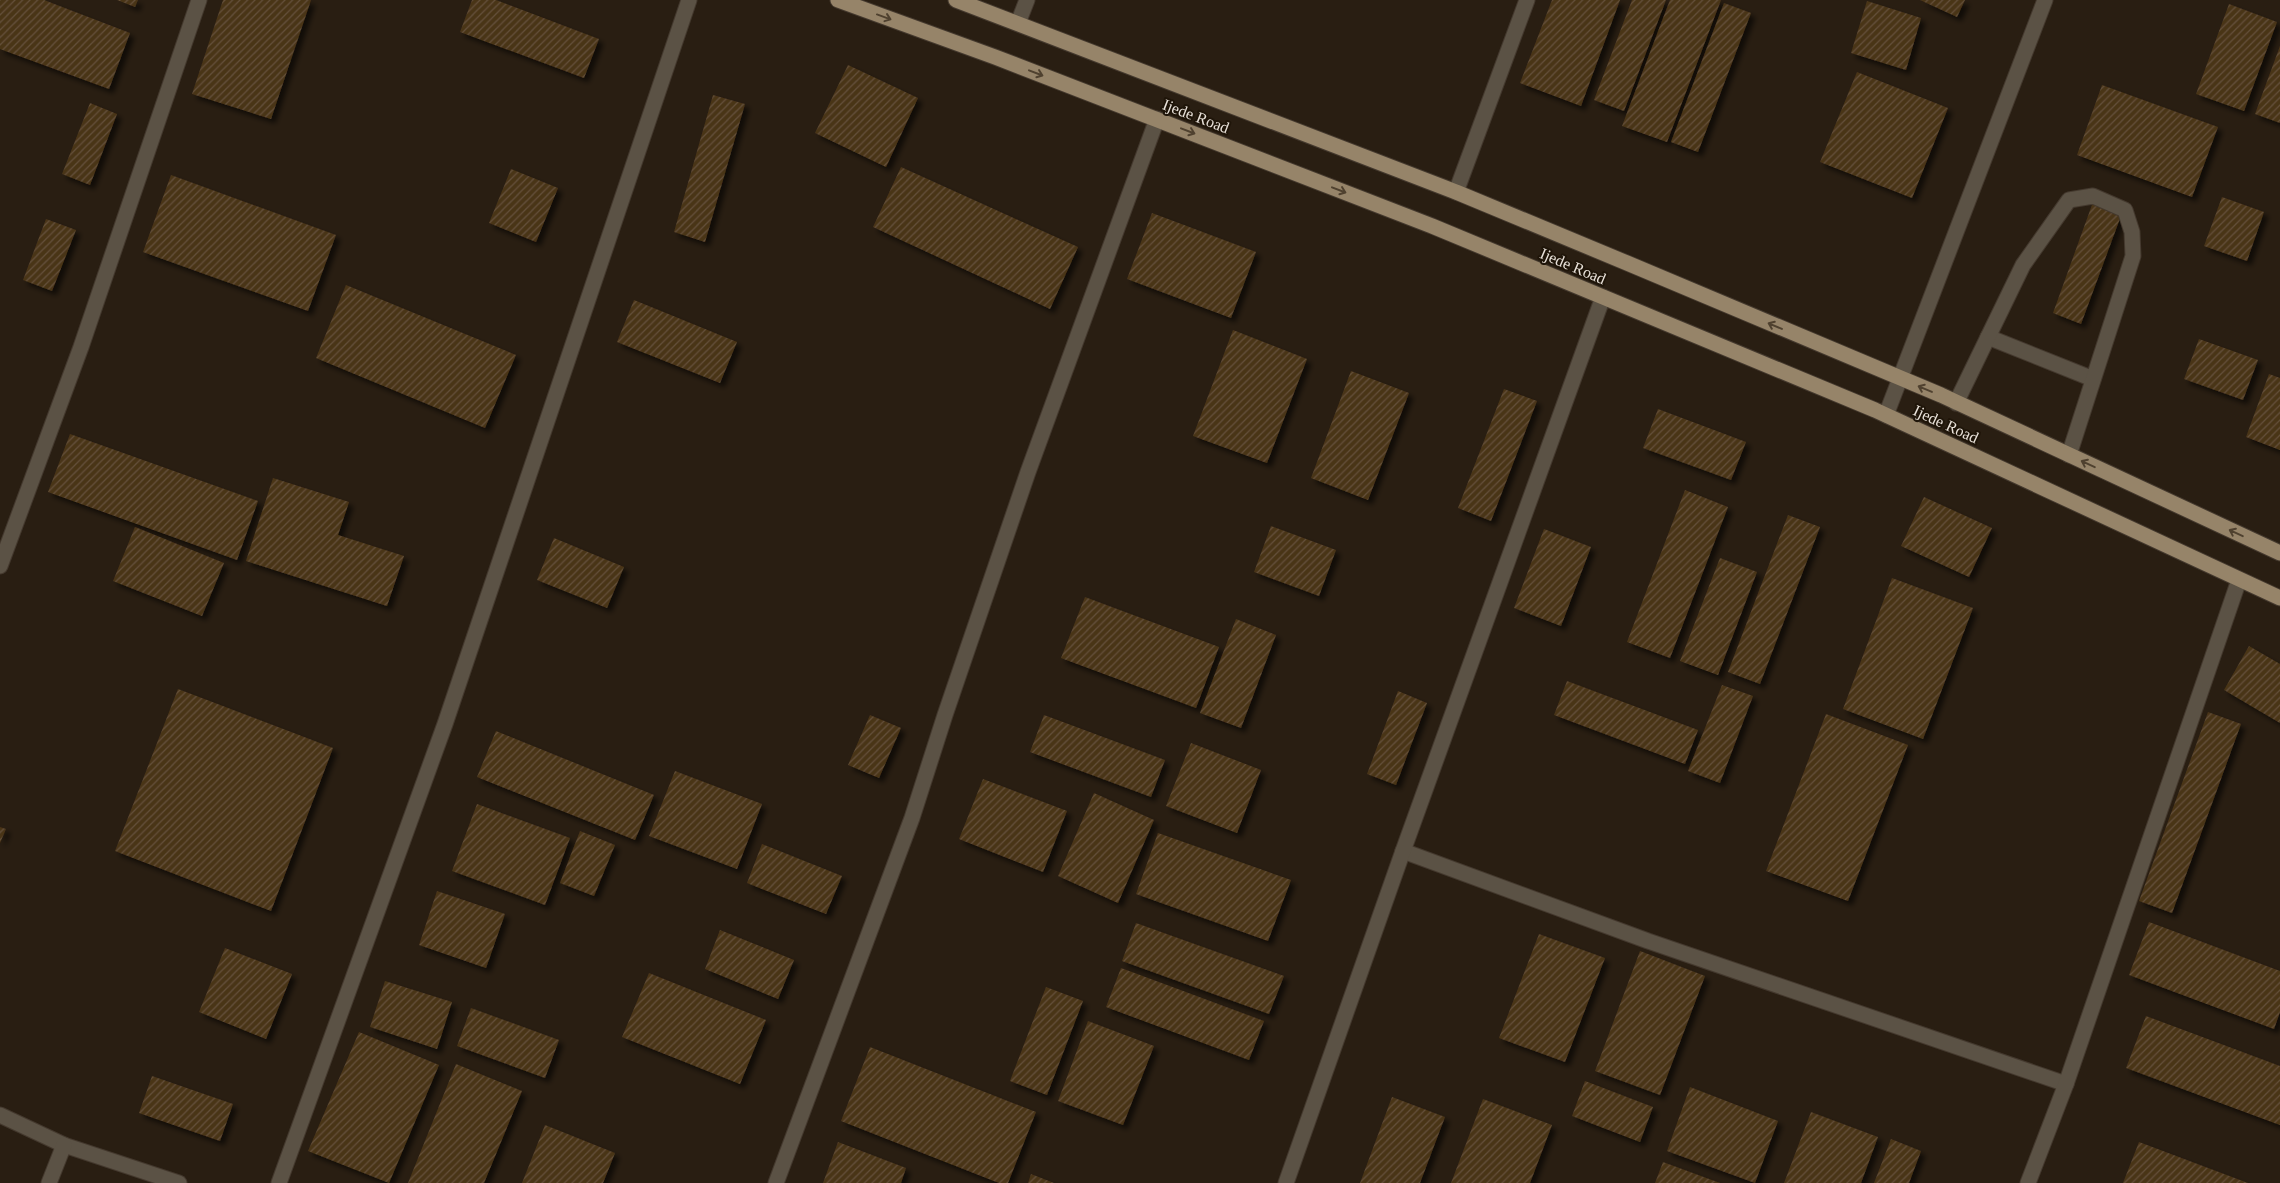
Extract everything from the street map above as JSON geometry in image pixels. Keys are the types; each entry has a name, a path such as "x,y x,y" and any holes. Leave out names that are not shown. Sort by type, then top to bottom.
{"main road":[{"name":"Ijede Road","path":"838,0 1157,119 1432,226 1604,297 1886,415 2280,598"},
{"name":"Ijede Road","path":"956,0 1018,22 1456,192 1901,378 2280,553"}],"street":[{"path":"0,566 81,347 199,0"},
{"path":"279,1183 448,715 689,0"},
{"path":"1018,22 1026,0"},
{"path":"1456,192 1527,0"},
{"path":"1886,415 2045,0"},
{"path":"776,1183 912,818 945,714 1028,472 1157,119"},
{"path":"1956,403 2022,266 2069,200 2093,196 2125,210 2132,232 2133,256 2069,455"},
{"path":"1286,1183 1403,851 1604,297"},
{"path":"1988,337 2093,379"},
{"path":"2028,1183 2066,1084 2239,580"},
{"path":"1403,851 1658,944 2066,1084"},
{"path":"0,1115 64,1145 179,1183"},
{"path":"49,1183 64,1145"}],"building":[{"path":"0,0 44,0 130,33 109,89 0,49"},
{"path":"117,0 138,0 135,7"},
{"path":"223,0 311,0 271,119 192,94"},
{"path":"472,0 496,0 599,39 584,78 460,32"},
{"path":"1552,0 1620,0 1581,106 1520,83"},
{"path":"1632,0 1666,0 1624,111 1594,100"},
{"path":"1670,0 1721,0 1667,142 1622,126"},
{"path":"1920,0 1965,0 1957,17"},
{"path":"1867,1 1921,18 1906,70 1851,53"},
{"path":"1724,3 1751,13 1698,152 1671,142"},
{"path":"2229,4 2277,22 2244,111 2196,94"},
{"path":"2280,46 2280,123 2255,114"},
{"path":"848,65 918,98 886,167 815,133"},
{"path":"1857,72 1948,108 1912,198 1820,162"},
{"path":"2102,85 2218,127 2192,197 2077,155"},
{"path":"713,95 745,104 705,242 674,232"},
{"path":"90,103 117,114 90,185 62,174"},
{"path":"901,167 1078,247 1050,309 873,227"},
{"path":"511,169 558,188 536,242 489,223"},
{"path":"171,175 336,235 308,311 143,252"},
{"path":"2222,197 2264,212 2247,261 2204,246"},
{"path":"2093,202 2122,213 2081,324 2053,313"},
{"path":"1152,213 1256,252 1231,318 1127,279"},
{"path":"46,219 76,230 52,291 23,280"},
{"path":"346,285 516,355 485,428 316,358"},
{"path":"634,300 737,342 720,383 617,342"},
{"path":"1233,330 1307,359 1267,463 1193,436"},
{"path":"2199,339 2258,360 2243,400 2184,379"},
{"path":"1351,371 1409,393 1368,500 1311,478"},
{"path":"2269,374 2280,378 2280,450 2246,437"},
{"path":"1504,389 1537,401 1491,521 1458,508"},
{"path":"1658,409 1746,442 1731,480 1643,448"},
{"path":"70,434 258,501 237,560 48,492"},
{"path":"273,478 349,502 338,535 404,556 387,606 246,561"},
{"path":"1685,490 1728,507 1670,658 1627,642"},
{"path":"1924,497 1992,528 1969,577 1901,546"},
{"path":"1788,515 1820,527 1760,684 1728,672"},
{"path":"1271,526 1336,550 1319,596 1254,572"},
{"path":"135,527 224,563 202,616 113,581"},
{"path":"1544,529 1591,547 1561,626 1514,608"},
{"path":"554,538 624,567 607,608 537,580"},
{"path":"1720,558 1757,572 1718,675 1680,661"},
{"path":"1892,578 1973,608 1923,739 1843,709"},
{"path":"1085,597 1219,647 1196,708 1061,658"},
{"path":"1236,619 1276,635 1241,728 1200,713"},
{"path":"2249,646 2280,664 2280,723 2224,690"},
{"path":"1567,681 1698,730 1685,764 1554,715"},
{"path":"1722,685 1753,696 1720,783 1688,771"},
{"path":"178,689 333,748 271,911 115,851"},
{"path":"1398,691 1427,703 1396,785 1367,774"},
{"path":"2208,712 2241,724 2172,913 2139,901"},
{"path":"1826,714 1908,745 1848,901 1766,871"},
{"path":"870,715 901,728 879,778 848,765"},
{"path":"1044,715 1165,760 1151,797 1030,752"},
{"path":"496,731 654,795 635,840 477,777"},
{"path":"1191,743 1261,770 1237,833 1166,806"},
{"path":"675,771 762,804 737,869 649,836"},
{"path":"983,779 1067,811 1043,872 959,839"},
{"path":"1094,793 1154,820 1118,903 1058,876"},
{"path":"477,804 570,838 545,905 452,871"},
{"path":"0,827 6,829 0,843"},
{"path":"580,831 615,845 594,896 560,883"},
{"path":"1158,833 1291,880 1268,941 1136,894"},
{"path":"762,844 842,876 826,914 747,883"},
{"path":"437,891 505,914 486,968 419,945"},
{"path":"2149,922 2280,971 2280,1012 2274,1029 2129,975"},
{"path":"1136,923 1284,976 1269,1014 1122,961"},
{"path":"720,930 794,960 778,999 705,969"},
{"path":"1539,934 1605,958 1565,1062 1499,1038"},
{"path":"225,948 292,974 266,1039 199,1012"},
{"path":"1640,951 1705,976 1660,1095 1595,1071"},
{"path":"1121,968 1264,1021 1249,1060 1106,1007"},
{"path":"649,973 766,1020 740,1084 622,1037"},
{"path":"385,981 452,1002 437,1049 370,1027"},
{"path":"1046,987 1083,1001 1047,1095 1010,1081"},
{"path":"471,1008 559,1040 545,1078 457,1046"},
{"path":"2146,1016 2280,1066 2280,1125 2126,1068"},
{"path":"1088,1021 1154,1046 1123,1125 1058,1101"},
{"path":"359,1032 439,1065 389,1183 308,1151"},
{"path":"870,1047 1036,1112 1008,1183 999,1183 841,1121"},
{"path":"456,1064 522,1091 484,1183 408,1183"},
{"path":"152,1076 233,1104 220,1141 139,1113"},
{"path":"1585,1081 1653,1107 1640,1142 1572,1116"},
{"path":"1690,1087 1778,1121 1755,1183 1667,1151"},
{"path":"1392,1097 1445,1117 1420,1183 1360,1183"},
{"path":"1483,1099 1552,1125 1530,1183 1451,1183"},
{"path":"1811,1112 1878,1137 1861,1183 1784,1183"},
{"path":"545,1125 615,1153 603,1183 522,1183"},
{"path":"1891,1139 1921,1151 1909,1183 1874,1183"},
{"path":"838,1142 906,1168 901,1183 823,1183"},
{"path":"2139,1142 2248,1183 2123,1183"},
{"path":"1663,1162 1720,1183 1655,1183"},
{"path":"1031,1174 1054,1183 1028,1183"}]}
